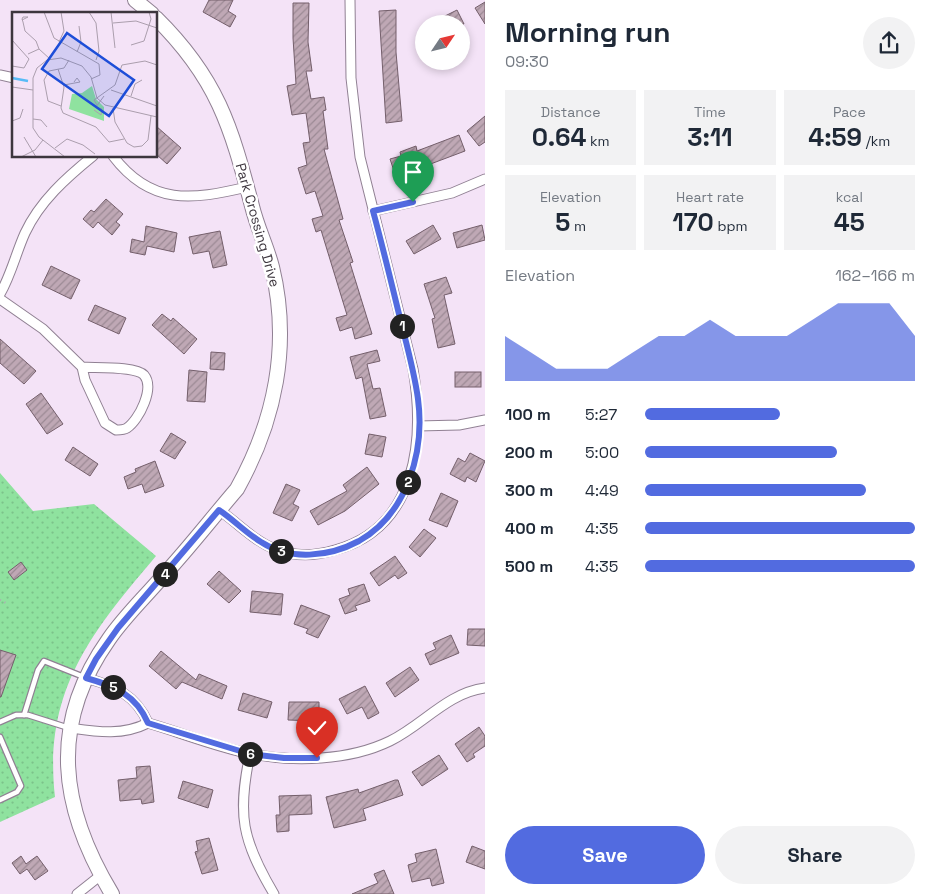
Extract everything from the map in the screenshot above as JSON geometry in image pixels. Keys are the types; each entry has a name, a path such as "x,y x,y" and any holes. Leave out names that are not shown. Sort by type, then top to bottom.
{"street":[{"path":"219,510 262,543 292,554 324,553 352,544 381,525 403,495 413,468 418,426 418,399 413,370 360,157 354,117 350,0"},
{"name":"Park Crossing Drive","path":"112,894 82,836 70,797 68,771 70,728 75,706 96,659 118,628 237,489 259,444 274,396 279,363 280,324 272,267 230,130 216,94 190,55 158,20"},
{"path":"0,294 25,232 36,212 57,187 91,158"},
{"path":"115,158 133,178 163,194 180,197 205,197 247,187"},
{"path":"373,211 452,193 485,179"},
{"path":"0,299 43,329 82,367 105,423 116,430 126,429 136,420 144,403 148,386 144,376 137,371 82,367"},
{"path":"418,426 458,424 485,420"},
{"path":"86,678 105,684 128,696 142,708 148,723"},
{"path":"70,728 112,734 135,730 148,723 250,754 284,758 317,758 364,750 389,742 409,731 454,698 485,688"},
{"path":"250,754 242,803 243,823 252,855 274,894"},
{"path":"77,894 101,875"}],"lane":[{"path":"24,715 33,684 44,661 86,678"},
{"path":"0,722 16,715 24,715 70,728"},
{"path":"0,737 21,786 17,792 0,800"}],"path":[{"path":"0,600 8,604"}],"green space":[{"path":"0,473 33,511 94,504 156,556 111,611 92,638 65,694 57,725 53,759 55,797 0,822"}],"building":[{"path":"209,0 233,0 228,11 236,16 230,27 203,12"},
{"path":"485,2 485,24 475,8"},
{"path":"293,3 309,3 308,42 312,71 306,71 311,99 324,97 326,110 323,111 328,149 324,149 343,219 339,220 353,262 350,263 372,334 355,339 352,327 340,331 336,318 347,315 321,230 316,232 312,219 323,216 315,191 306,194 298,168 307,165 303,143 310,142 306,113 292,115 287,86 296,84"},
{"path":"396,10 396,52 402,121 386,123 379,11"},
{"path":"457,10 460,15 447,15"},
{"path":"485,116 485,142 479,146 467,131"},
{"path":"158,128 181,148 167,164 158,156"},
{"path":"459,135 465,151 396,177 390,159 401,156 400,152 416,146 417,151"},
{"path":"106,199 123,214 116,222 120,225 112,235 98,222 93,228 83,219 91,210 94,212"},
{"path":"433,225 441,239 414,254 406,241"},
{"path":"482,225 485,240 457,248 453,233"},
{"path":"146,226 177,233 174,252 147,246 145,255 130,252 132,239 144,242"},
{"path":"220,231 227,265 213,268 209,251 193,254 189,237"},
{"path":"51,266 80,280 71,299 42,285"},
{"path":"446,277 452,293 444,295 455,344 438,348 432,319 435,318 424,284"},
{"path":"95,305 126,318 119,334 88,320"},
{"path":"162,314 171,321 173,318 197,339 184,354 152,325"},
{"path":"0,339 36,371 24,384 0,363"},
{"path":"377,350 380,361 367,364 373,389 380,388 386,416 370,419 362,377 356,379 350,357"},
{"path":"211,352 225,353 224,370 210,369"},
{"path":"189,370 207,372 205,402 187,401"},
{"path":"455,372 481,372 481,387 455,387"},
{"path":"41,393 63,424 47,434 26,404"},
{"path":"171,433 186,442 175,459 160,451"},
{"path":"369,434 386,437 382,457 365,454"},
{"path":"73,447 98,464 90,476 65,460"},
{"path":"470,453 485,461 476,482 467,477 465,482 450,474 458,458 465,462"},
{"path":"155,461 164,486 145,493 142,484 128,489 124,477 136,472 135,469"},
{"path":"367,467 379,484 345,511 318,525 310,511 347,491 343,485"},
{"path":"286,484 300,490 293,504 299,507 292,521 273,513"},
{"path":"441,493 458,501 447,527 429,520"},
{"path":"424,529 436,538 420,557 409,547"},
{"path":"395,556 407,573 398,579 395,575 379,586 370,573"},
{"path":"21,562 27,570 14,580 8,572"},
{"path":"219,571 241,591 229,603 207,584"},
{"path":"364,584 370,601 355,606 357,610 345,614 339,599 350,595 348,589"},
{"path":"252,591 283,594 281,615 250,612"},
{"path":"301,605 330,616 318,638 306,633 308,629 294,624"},
{"path":"468,629 485,629 485,646 467,645"},
{"path":"451,635 459,653 430,665 425,654 436,649 433,643"},
{"path":"0,650 16,655 1,697 0,697"},
{"path":"161,651 196,680 199,674 227,686 222,699 182,682 176,689 149,666"},
{"path":"410,667 419,680 395,697 386,683"},
{"path":"365,686 379,713 368,719 362,707 347,714 339,699"},
{"path":"243,693 272,702 267,718 238,710"},
{"path":"289,702 319,702 319,721 288,720"},
{"path":"479,727 485,736 485,746 473,754 475,757 467,762 455,744"},
{"path":"439,755 448,769 422,786 412,772"},
{"path":"150,766 154,802 142,804 141,799 120,801 118,780 137,778 136,767"},
{"path":"398,780 403,795 363,809 366,820 334,828 326,797 358,789 359,793"},
{"path":"183,781 213,790 208,808 178,798"},
{"path":"311,795 312,814 289,815 289,831 277,832 276,815 280,815 279,796"},
{"path":"209,838 218,870 202,874 195,852 198,851 196,841"},
{"path":"472,846 485,851 485,869 466,862"},
{"path":"436,849 444,883 432,886 430,878 412,882 408,865 417,862 415,854"},
{"path":"21,856 26,864 37,856 48,871 35,880 27,869 20,874 12,863"},
{"path":"384,870 394,894 352,894 378,883 374,874"}],"route":[{"path":"317,758 284,758 250,754 148,723 142,708 128,696 105,684 86,678 109,639 219,510 262,543 277,550 300,555 315,555 352,544 368,536 393,512 403,495 413,468 419,414 413,370 373,211 413,202"}]}
